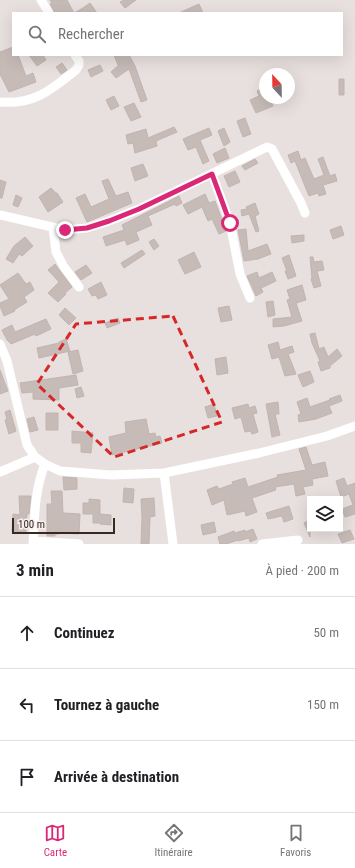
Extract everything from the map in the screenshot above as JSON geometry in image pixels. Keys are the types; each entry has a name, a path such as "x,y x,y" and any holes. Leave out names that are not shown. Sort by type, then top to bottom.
{"street":[{"path":"41,0 48,12"},
{"path":"0,102 13,103 27,101 48,92 76,70 79,65 75,56"},
{"path":"0,215 65,230 87,228 139,209 267,147 272,148 305,213"},
{"path":"212,174 230,223 240,274 250,298"},
{"path":"53,227 56,252 64,267 79,287"},
{"path":"0,344 7,361 27,445 35,457 45,464 60,471 110,476 164,473 260,453 328,436 355,426"},
{"path":"0,472 35,457"},
{"path":"45,464 39,479 36,497 33,542 78,544"},
{"path":"164,473 173,544"},
{"path":"262,544 298,540"}],"highlighted area":[{"path":"173,316 222,422 114,457 37,384 76,324"}],"building":[{"path":"50,0 67,0 73,12 54,12 50,4 52,3"},
{"path":"124,0 136,0 125,8 120,2"},
{"path":"90,3 96,12 76,12 83,8"},
{"path":"199,4 203,12 181,12"},
{"path":"12,47 12,56 18,56 26,76 33,73 36,82 9,92 0,74 0,52"},
{"path":"30,56 44,56 46,60 37,66"},
{"path":"114,56 130,56 135,66 147,100 141,102 129,69 116,78 111,72 120,64 118,65"},
{"path":"62,63 67,70 61,74 56,67"},
{"path":"100,65 103,71 91,77 88,70"},
{"path":"339,79 344,79 344,95 339,95"},
{"path":"114,96 119,106 111,110 106,100"},
{"path":"259,96 259,104 272,104 273,106 256,113 250,100"},
{"path":"134,103 141,117 131,121 124,107"},
{"path":"245,118 251,134 243,137 237,121"},
{"path":"174,127 177,132 156,141 157,146 135,153 133,143 128,144 126,135 146,129 148,138"},
{"path":"209,128 212,135 200,140 209,161 203,164 196,147 188,150 183,139"},
{"path":"224,128 230,142 224,146 218,131"},
{"path":"225,148 229,158 217,163 213,154"},
{"path":"298,151 301,160 305,158 314,179 324,175 318,159 323,157 330,176 335,174 337,181 323,185 326,194 319,196 318,193 309,196 295,161 291,163 288,155"},
{"path":"255,159 258,163 245,170 242,166"},
{"path":"143,164 148,176 135,181 131,168"},
{"path":"235,171 240,182 229,187 224,176"},
{"path":"108,179 116,196 128,192 132,203 87,222 76,198 85,194 91,207 109,199 102,181"},
{"path":"0,180 6,182 2,198 0,198"},
{"path":"51,188 57,193 63,202 48,212 39,197"},
{"path":"205,194 209,203 215,201 226,231 219,234 212,219 208,221 202,207 188,214 183,205"},
{"path":"16,195 22,198 18,207 13,205"},
{"path":"179,196 182,203 176,206 175,204 148,216 152,225 136,232 139,240 127,245 125,240 106,246 103,237 124,230 122,225"},
{"path":"255,203 259,214 255,216 259,231 256,232 249,214 242,216 241,210 247,209 246,207"},
{"path":"341,226 344,235 333,239 330,230"},
{"path":"246,229 248,251 267,244 271,254 258,259 244,261 238,230"},
{"path":"304,235 304,241 292,243 291,236"},
{"path":"25,237 33,246 22,256 19,254 13,263 6,259 14,246"},
{"path":"154,239 159,246 154,250 149,242"},
{"path":"142,250 145,254 124,268 121,263"},
{"path":"194,252 201,267 185,274 178,260"},
{"path":"289,255 296,276 288,279 285,271 287,271 282,258"},
{"path":"310,257 313,257 314,262 322,261 324,270 317,271 321,286 314,288 311,279"},
{"path":"55,264 72,287 58,302 48,293 59,282 48,270"},
{"path":"86,265 92,273 81,280 75,272"},
{"path":"257,272 259,278 272,272 276,281 261,288 263,292 256,296 247,276"},
{"path":"18,273 26,284 30,282 34,290 24,297 27,302 14,310 15,311 4,316 0,303 9,299 0,285"},
{"path":"101,282 107,295 98,299 96,295 92,296 88,289"},
{"path":"302,285 306,300 296,303 302,321 284,326 273,327 273,319 292,317 287,300 290,299 287,290"},
{"path":"273,301 275,315 268,317 266,302"},
{"path":"229,306 232,320 221,322 218,308"},
{"path":"65,308 76,318 69,325 59,315"},
{"path":"118,318 120,323 107,328 105,323"},
{"path":"46,319 51,329 36,336 35,334 11,344 7,340 2,330 12,325 15,332"},
{"path":"315,333 319,349 324,347 328,357 337,349 342,356 330,366 330,368 321,371 318,362 320,361 312,343 310,334"},
{"path":"66,339 70,351 39,358 37,348 59,343"},
{"path":"278,342 280,350 292,346 294,352 288,354 296,374 285,376 279,357 272,359 268,345"},
{"path":"78,350 83,371 73,374 68,352"},
{"path":"226,357 228,373 217,375 215,359"},
{"path":"0,370 8,391 0,394"},
{"path":"310,371 314,382 303,387 298,375"},
{"path":"76,375 78,385 59,388 59,400 33,399 33,392 22,393 20,383"},
{"path":"81,387 84,396 77,398 75,389"},
{"path":"340,395 342,401 329,406 332,413 316,419 299,422 298,415 301,414 297,402 307,398 310,407"},
{"path":"278,402 279,414 275,414 280,435 272,437 266,404"},
{"path":"214,404 217,416 208,418 205,407"},
{"path":"248,404 249,408 255,406 257,413 253,414 258,432 252,434 251,431 245,432 241,417 235,419 232,408"},
{"path":"10,410 16,431 9,434 5,420 7,419 5,412"},
{"path":"46,413 58,413 58,430 46,430"},
{"path":"34,417 38,430 30,432 27,419"},
{"path":"146,419 149,434 155,433 156,437 160,436 162,443 112,455 109,437 126,433 125,422"},
{"path":"72,431 93,433 91,453 81,452 81,443 72,443"},
{"path":"306,447 312,465 325,462 328,476 312,479 313,485 303,487 305,494 296,496 294,484 275,487 276,490 252,498 257,512 246,516 245,511 227,515 224,500 212,505 207,490 217,486 219,489 233,484 232,482 245,478 248,487 278,477 277,475 306,470 299,449"},
{"path":"63,477 77,478 77,489 64,490"},
{"path":"344,478 347,486 355,483 355,514 345,517 343,509 353,505 349,494 341,496 336,481"},
{"path":"124,488 134,489 133,503 123,502"},
{"path":"51,491 62,491 63,513 80,514 79,534 59,533 55,534 55,536 47,536 47,504 52,504"},
{"path":"19,496 31,496 29,514 27,514 26,532 12,531 13,514 20,515"},
{"path":"154,498 155,516 150,517 149,544 141,544 141,499"},
{"path":"89,499 100,500 100,514 111,515 111,525 93,523 93,514 83,514 83,503 89,503"},
{"path":"289,506 293,519 284,522 282,516 268,519 266,513"},
{"path":"214,522 216,532 203,535 201,525"},
{"path":"307,522 307,530 304,523"},
{"path":"253,529 257,539 250,542 249,538 226,544 220,544 218,537 234,531 235,533 245,530 245,532"},
{"path":"350,530 354,539 342,543 338,534"}],"route":[{"path":"65,230 87,228 109,221 139,209 212,174 230,223"}]}
